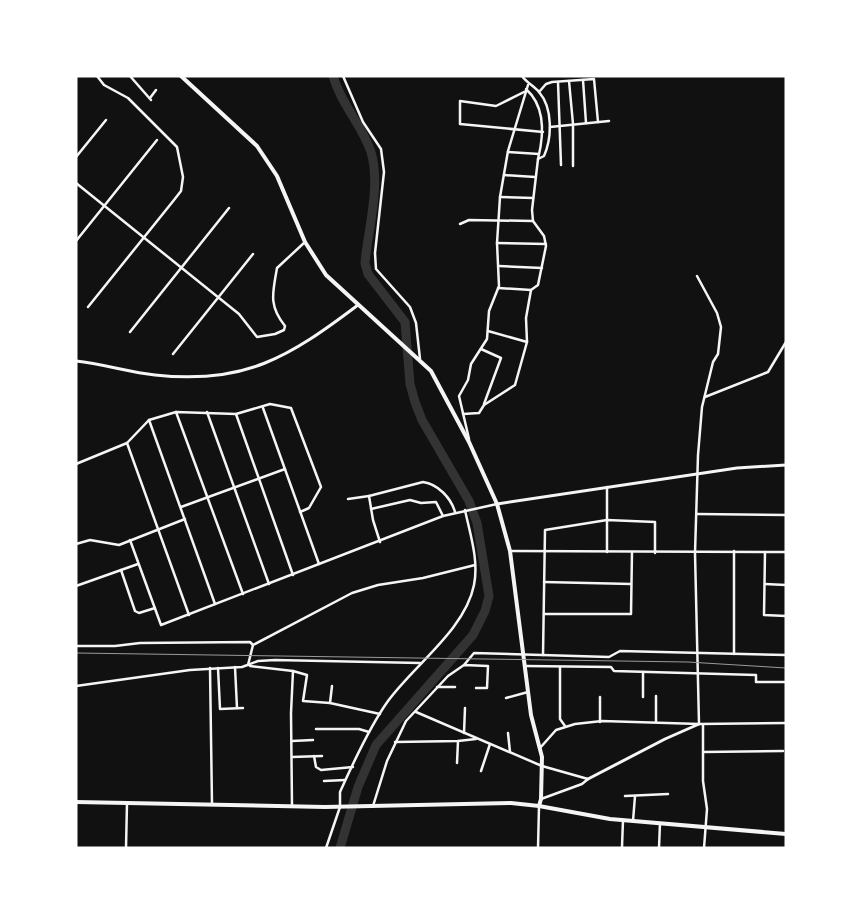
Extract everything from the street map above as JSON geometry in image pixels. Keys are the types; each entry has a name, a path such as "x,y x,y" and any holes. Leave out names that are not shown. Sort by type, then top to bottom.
{"main road":[{"path":"181,76 244,132 268,161 277,176 305,242 326,275 420,359 438,382 469,442 497,504 510,551 522,631 522,654 540,748 542,766 541,800 539,806"},
{"path":"76,802 292,807 511,803 623,820 786,834"}],"street":[{"path":"88,307 181,191 183,177 180,155 173,142 128,98 104,85 97,76"},
{"path":"130,76 151,99 156,90"},
{"path":"343,76 363,122 381,149 383,159 384,172 375,253 376,269 410,307 416,323 420,359"},
{"path":"522,76 528,85 539,92 546,107 550,127 548,147 544,156 538,159"},
{"path":"539,92 546,84 558,81 594,79 598,122"},
{"path":"583,80 586,123"},
{"path":"558,81 561,165"},
{"path":"569,81 573,124 573,166"},
{"path":"469,442 459,396 468,380 471,364 481,349 488,331 489,311 498,288 497,243 500,198 508,152 528,85"},
{"path":"526,90 496,106 460,101 460,124 543,132"},
{"path":"498,288 531,290 538,285 546,244 544,236 534,221 532,210 543,132 536,98 526,90"},
{"path":"76,157 106,120"},
{"path":"550,127 609,121"},
{"path":"76,241 157,140"},
{"path":"508,152 539,154"},
{"path":"504,175 536,177"},
{"path":"76,183 239,314 257,337 281,332 285,326 275,313 272,304 277,268 305,242"},
{"path":"500,198 533,198"},
{"path":"130,332 229,208"},
{"path":"460,224 469,220 534,221"},
{"path":"497,243 546,244"},
{"path":"173,354 253,254"},
{"path":"499,266 542,268"},
{"path":"697,276 717,313 721,327 718,354 712,362 706,397 702,407 695,553 698,674 707,809 704,848"},
{"path":"484,405 515,385 527,342 526,318 531,290"},
{"path":"76,361 154,375 192,378 219,376 266,363 289,353 320,334 358,305"},
{"path":"488,331 527,342"},
{"path":"706,397 768,372 786,342"},
{"path":"462,414 479,413 484,405 501,358 481,349"},
{"path":"76,464 127,443 149,420 176,412 236,414 262,408 270,404 291,408 321,487 309,508 300,512"},
{"path":"262,408 319,564"},
{"path":"176,412 243,594"},
{"path":"207,412 269,584"},
{"path":"236,414 293,574"},
{"path":"149,420 216,604"},
{"path":"127,443 189,615"},
{"path":"130,540 161,625 455,512 489,505 698,474 786,465"},
{"path":"181,507 285,469"},
{"path":"348,499 369,496 424,482 433,483 452,502 455,512"},
{"path":"607,487 607,552"},
{"path":"369,496 380,542"},
{"path":"371,509 410,500 421,503 436,502 442,516"},
{"path":"326,848 342,806 340,792 380,714 420,663 448,633 464,610 474,587 475,564 465,510"},
{"path":"697,514 786,515"},
{"path":"76,544 90,540 113,546 185,519"},
{"path":"543,655 545,530 607,520 655,522 655,553"},
{"path":"510,551 786,552"},
{"path":"544,614 631,614 632,552"},
{"path":"734,552 734,654"},
{"path":"765,552 764,615 786,616"},
{"path":"76,586 139,564"},
{"path":"248,666 254,645 352,593 378,585 431,576 475,564"},
{"path":"121,570 135,611 139,613 155,608"},
{"path":"544,582 631,584"},
{"path":"765,584 786,585"},
{"path":"76,646 222,642 250,642 254,645"},
{"path":"370,806 395,742 406,720 416,712 448,676 464,665 474,653 610,657 620,651 786,655"},
{"path":"248,666 258,661 275,660 420,663"},
{"path":"464,665 488,666 487,688 476,688"},
{"path":"76,686 210,668 248,666 293,671 307,675 304,701 330,703 380,714"},
{"path":"524,666 611,667 614,671 756,676 756,682 786,682"},
{"path":"560,666 560,719 565,726"},
{"path":"235,667 236,708"},
{"path":"210,668 212,805"},
{"path":"218,668 220,709 243,708"},
{"path":"292,807 293,671"},
{"path":"642,697 643,672"},
{"path":"330,703 332,686"},
{"path":"438,687 455,687"},
{"path":"506,698 528,692"},
{"path":"600,696 600,722"},
{"path":"656,696 656,722"},
{"path":"464,733 465,708"},
{"path":"416,712 542,766 588,779"},
{"path":"540,748 556,730 565,726 600,722 786,723"},
{"path":"541,800 582,784 588,779 665,739 701,724"},
{"path":"316,729 359,729 370,732"},
{"path":"508,733 510,752"},
{"path":"395,742 458,741 477,738"},
{"path":"292,742 313,740"},
{"path":"457,763 458,741"},
{"path":"481,771 490,744"},
{"path":"703,752 783,751"},
{"path":"314,756 316,768 321,770 353,767"},
{"path":"292,757 322,756"},
{"path":"324,781 346,780"},
{"path":"625,796 668,794"},
{"path":"633,821 635,796"},
{"path":"126,848 127,803"},
{"path":"538,848 539,806"},
{"path":"622,847 623,820"},
{"path":"659,848 660,823"}],"waterway":[{"path":"333,76 341,96 367,142 374,165 373,208 365,263 368,274 405,322 410,384 415,402 422,420 469,501 477,523 489,596 485,611 473,635 376,745 358,787 340,848"}],"railway":[{"path":"76,653 688,662 786,668"}]}
